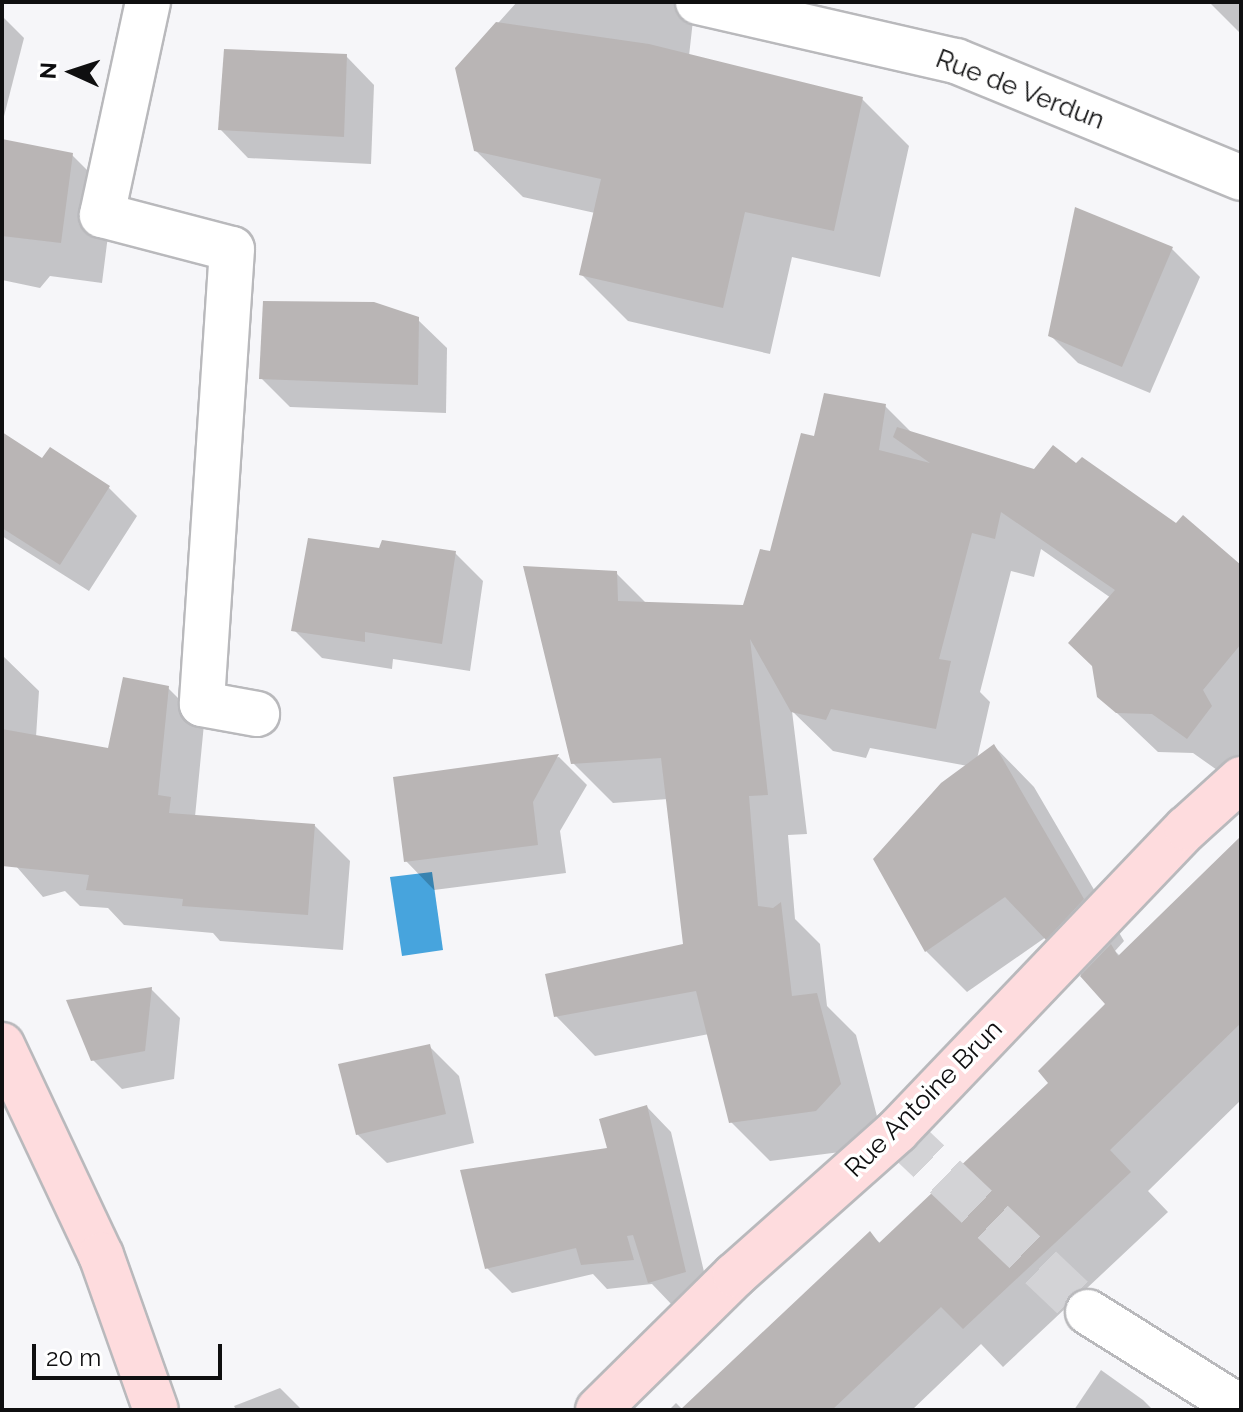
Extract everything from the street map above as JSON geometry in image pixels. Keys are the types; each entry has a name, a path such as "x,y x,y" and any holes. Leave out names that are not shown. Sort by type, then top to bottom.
{"street":[{"path":"148,2 102,215 232,249 202,704 257,714"},
{"name":"Rue de Verdun","path":"698,2 956,61 1241,178"},
{"name":"Rue Antoine Brun","path":"598,1410 735,1275 897,1131 1187,828 1241,779"},
{"path":"2,1045 101,1255 156,1410"},
{"path":"1088,1312 1241,1408"}],"water":[{"path":"432,872 443,950 402,956 390,877"}],"building":[{"path":"496,22 649,44 863,97 834,231 745,212 723,308 579,275 601,179 474,151 455,68"},
{"path":"224,49 347,54 344,137 218,130"},
{"path":"2,139 73,153 61,243 2,236"},
{"path":"1075,207 1173,247 1122,367 1048,336"},
{"path":"263,301 374,302 419,317 418,385 259,379"},
{"path":"824,393 886,404 879,450 930,463 893,437 897,427 1034,469 1053,445 1076,463 1082,457 1176,523 1183,515 1241,565 1241,644 1203,690 1212,706 1187,739 1152,714 1116,713 1097,697 1092,666 1068,643 1115,590 1001,512 995,539 972,533 939,659 951,661 936,729 831,709 826,720 791,712 750,639 768,795 749,796 758,906 773,908 781,902 792,996 817,993 841,1084 816,1111 729,1123 696,991 554,1017 545,974 683,944 661,758 571,764 523,566 617,571 618,601 743,605 760,549 770,551 801,433 814,436"},
{"path":"2,432 42,458 50,447 110,486 60,565 2,528"},
{"path":"308,538 379,548 382,540 456,551 442,644 365,632 365,642 291,631"},
{"path":"123,677 169,686 158,795 171,797 169,813 315,824 308,915 182,906 183,899 86,890 89,875 2,866 2,729 108,748"},
{"path":"994,744 1084,899 1046,940 1005,897 925,952 873,859 941,783"},
{"path":"559,754 533,802 538,845 404,862 393,777"},
{"path":"1241,836 1241,1023 1110,1150 1131,1172 963,1329 941,1307 832,1410 680,1410 870,1231 879,1243 1048,1083 1038,1071 1105,1004 1080,976 1111,944 1118,956"},
{"path":"152,987 145,1051 91,1061 66,1000"},
{"path":"430,1044 446,1114 356,1135 338,1064"},
{"path":"647,1105 686,1272 648,1283 633,1235 627,1236 634,1260 581,1265 576,1248 485,1269 460,1170 607,1148 599,1119"}],"tunnel":[{"path":"897,1131 1088,1312"}]}
